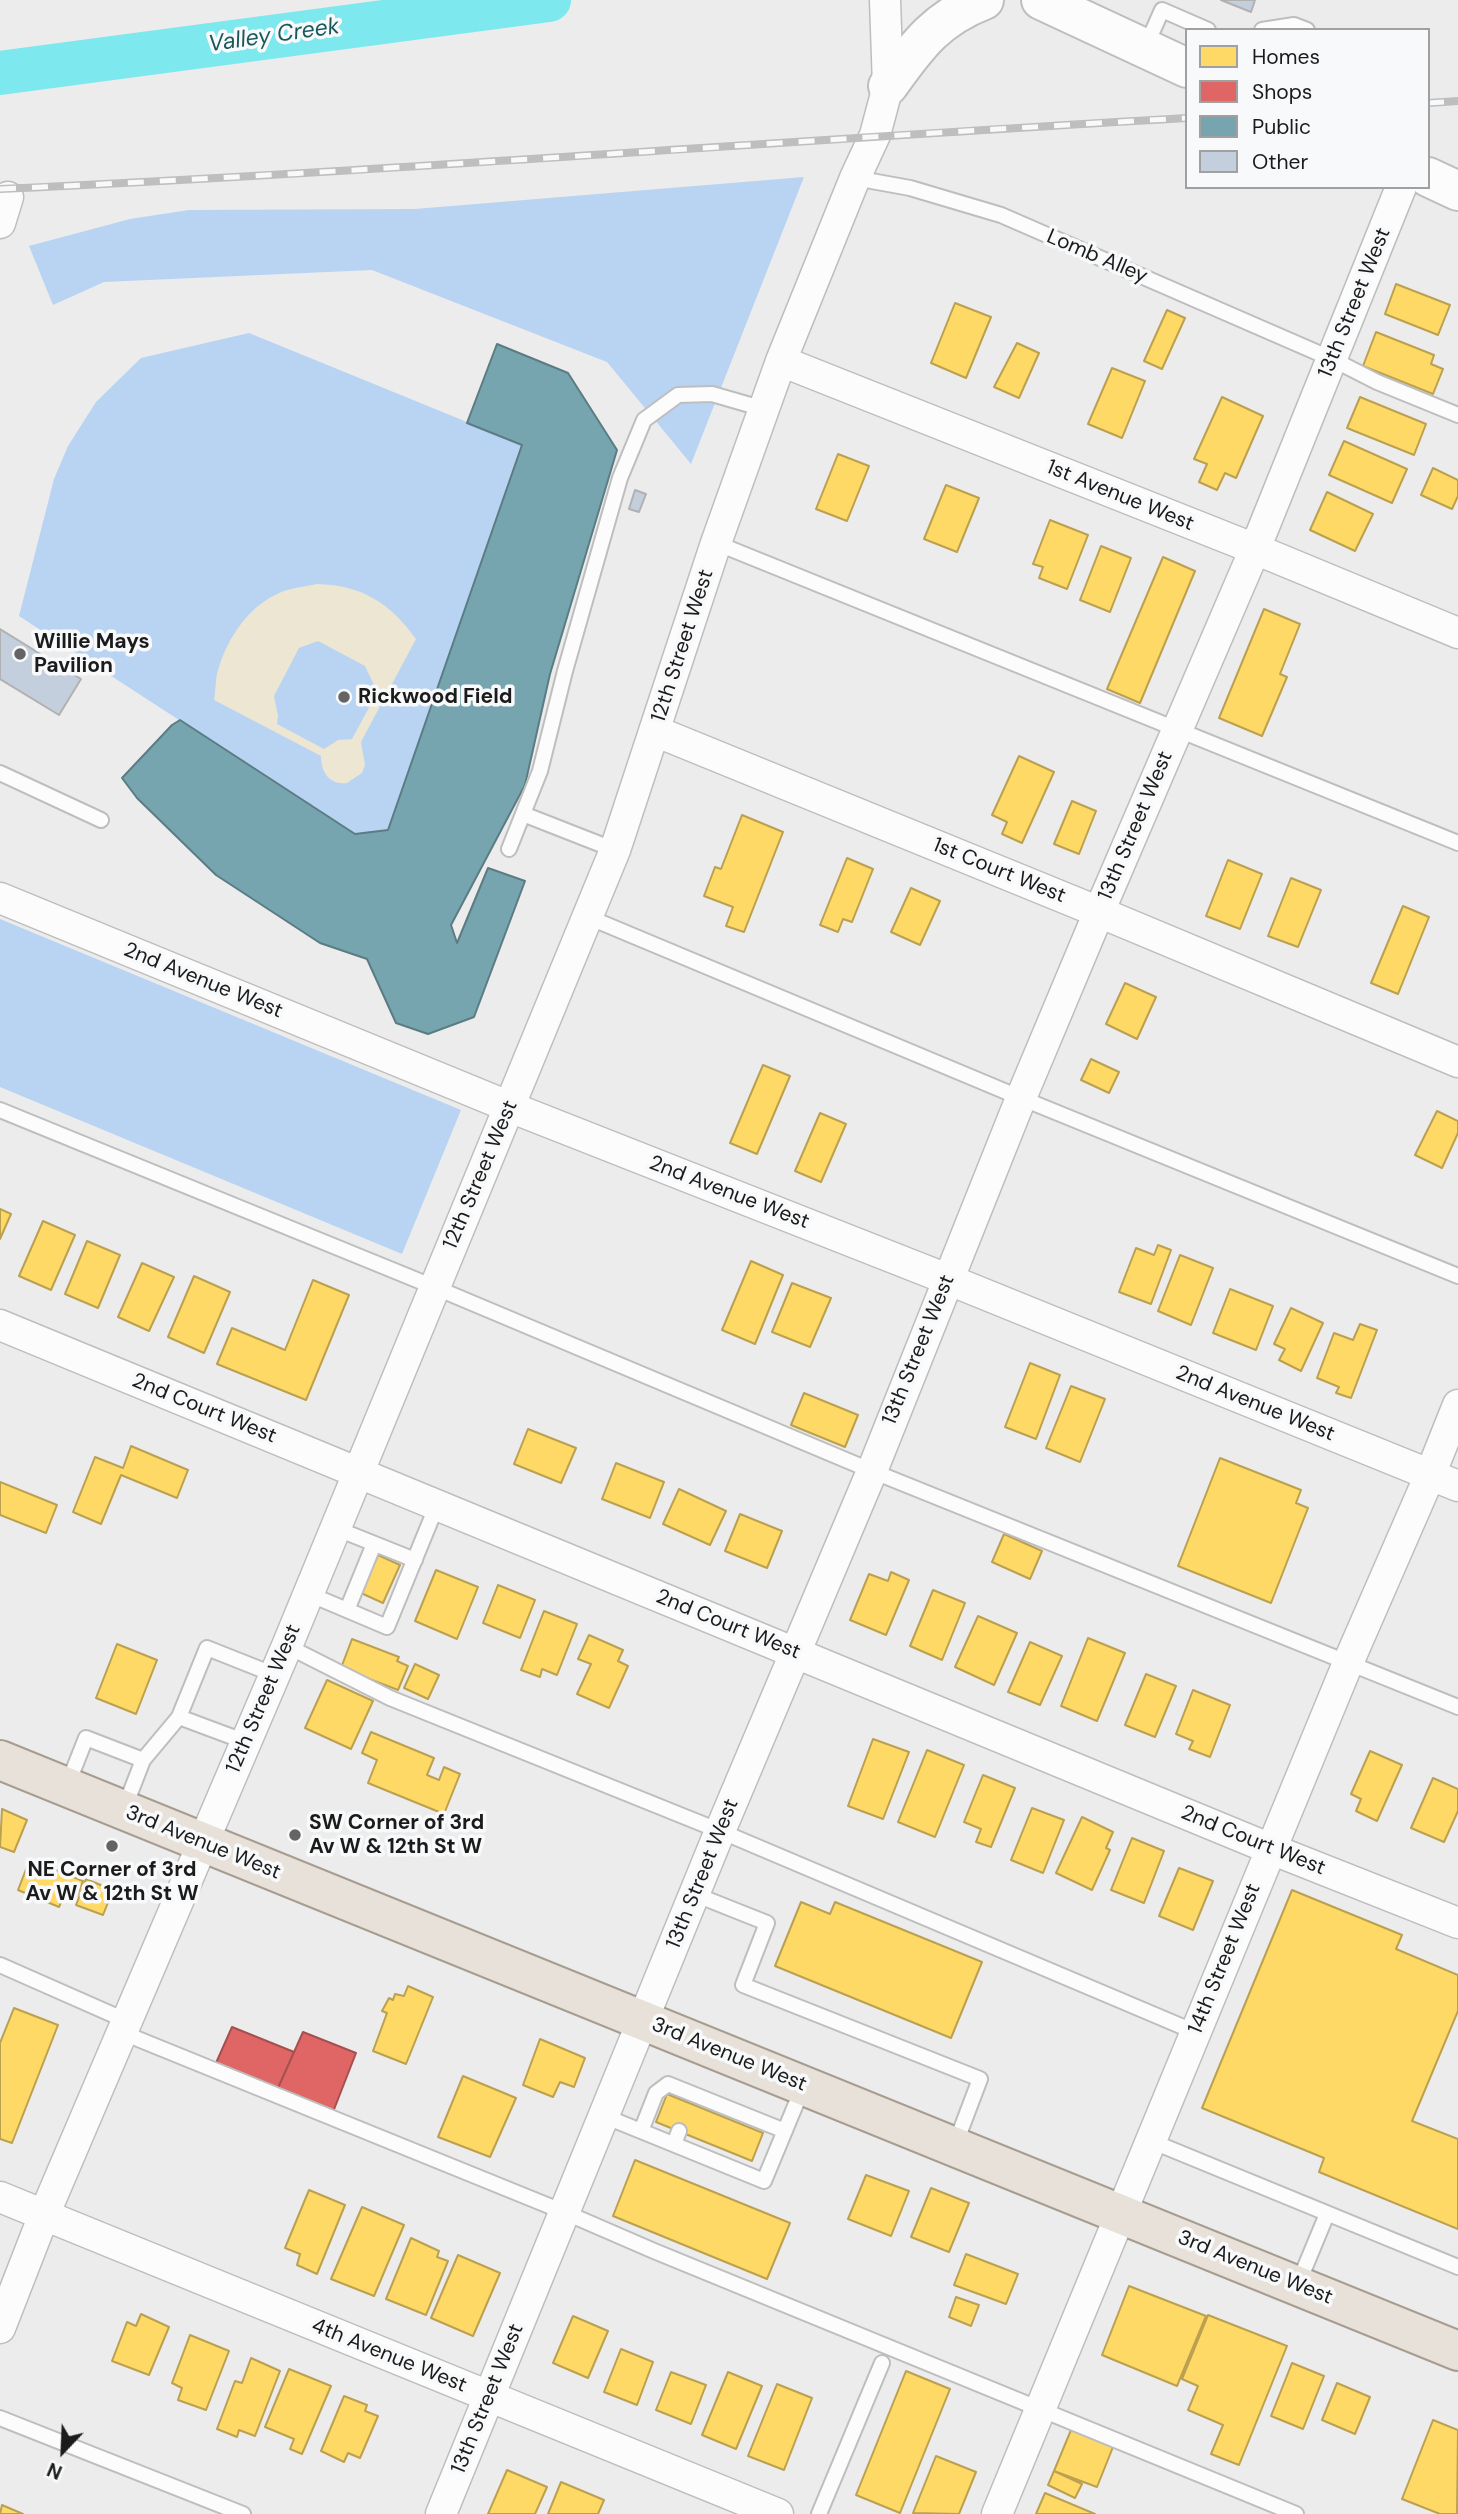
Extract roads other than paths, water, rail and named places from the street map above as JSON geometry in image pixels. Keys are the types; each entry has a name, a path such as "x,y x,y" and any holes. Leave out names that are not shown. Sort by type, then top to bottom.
{"main road":[{"path":"888,86 919,42 944,20 984,0"},
{"path":"1041,0 1185,67"},
{"path":"1430,178 1458,191"},
{"name":"3rd Avenue West","path":"0,1760 1458,2351"}],"street":[{"name":"12th Street West","path":"0,2328 44,2215 309,1594 615,850 716,543 781,361 875,135 888,86 886,0"},
{"name":"13th Street West","path":"441,2514 720,1831 872,1471 1021,1098 1255,550 1400,189"},
{"name":"1st Avenue West","path":"781,361 1458,633"},
{"name":"1st Court West","path":"654,731 1458,1062"},
{"name":"2nd Avenue West","path":"0,898 510,1107 947,1279 1458,1486"},
{"name":"2nd Court West","path":"0,1325 1270,1849 1458,1923"},
{"name":"14th Street West","path":"997,2514 1270,1849 1458,1405"},
{"name":"4th Avenue West","path":"0,2197 778,2514"}],"lane":[{"path":"1145,49 1163,10 1204,28"},
{"path":"1273,28 1294,24 1303,28"},
{"name":"Lomb Alley","path":"855,178 910,188 1001,215 1332,359 1377,382 1458,415"},
{"path":"509,849 540,771 568,659 620,478 644,420 678,395 712,394 764,410"},
{"path":"716,543 1458,843"},
{"path":"0,773 101,820"},
{"path":"523,814 615,850"},
{"path":"588,917 1021,1098 1458,1276"},
{"path":"0,1110 434,1287 872,1471 1458,1707"},
{"path":"309,1594 387,1627 397,1587 415,1560 437,1505"},
{"path":"335,1528 415,1560"},
{"path":"347,1610 365,1573 374,1544"},
{"path":"287,1646 390,1698 720,1831 1195,2032"},
{"path":"123,1810 143,1759 179,1717 207,1648 275,1675"},
{"path":"179,1717 246,1742"},
{"path":"67,1787 86,1738 143,1759"},
{"path":"694,1894 767,1923 743,1985 980,2079 954,2146"},
{"path":"0,1965 127,2021 133,2038 564,2212 1296,2514"},
{"path":"641,2131 656,2093 668,2084 692,2099 743,2120 785,2131"},
{"path":"604,2116 641,2131 677,2138 727,2158 764,2181 803,2085"},
{"path":"1151,2141 1458,2267"},
{"path":"1297,2285 1327,2214"},
{"path":"819,2514 881,2364"},
{"path":"0,2418 243,2514"}],"waterway":[{"name":"Valley Creek","path":"0,73 549,0"}],"railway":[{"path":"1430,103 1458,101"},
{"path":"0,189 1185,118"}],"place":[{"name":"Willie Mays Pavilion","path":"20,654"},
{"name":"Rickwood Field","path":"344,697"},
{"name":"SW Corner of 3rd Av W & 12th St W","path":"295,1835"},
{"name":"NE Corner of 3rd Av W & 12th St W","path":"112,1846"}]}
